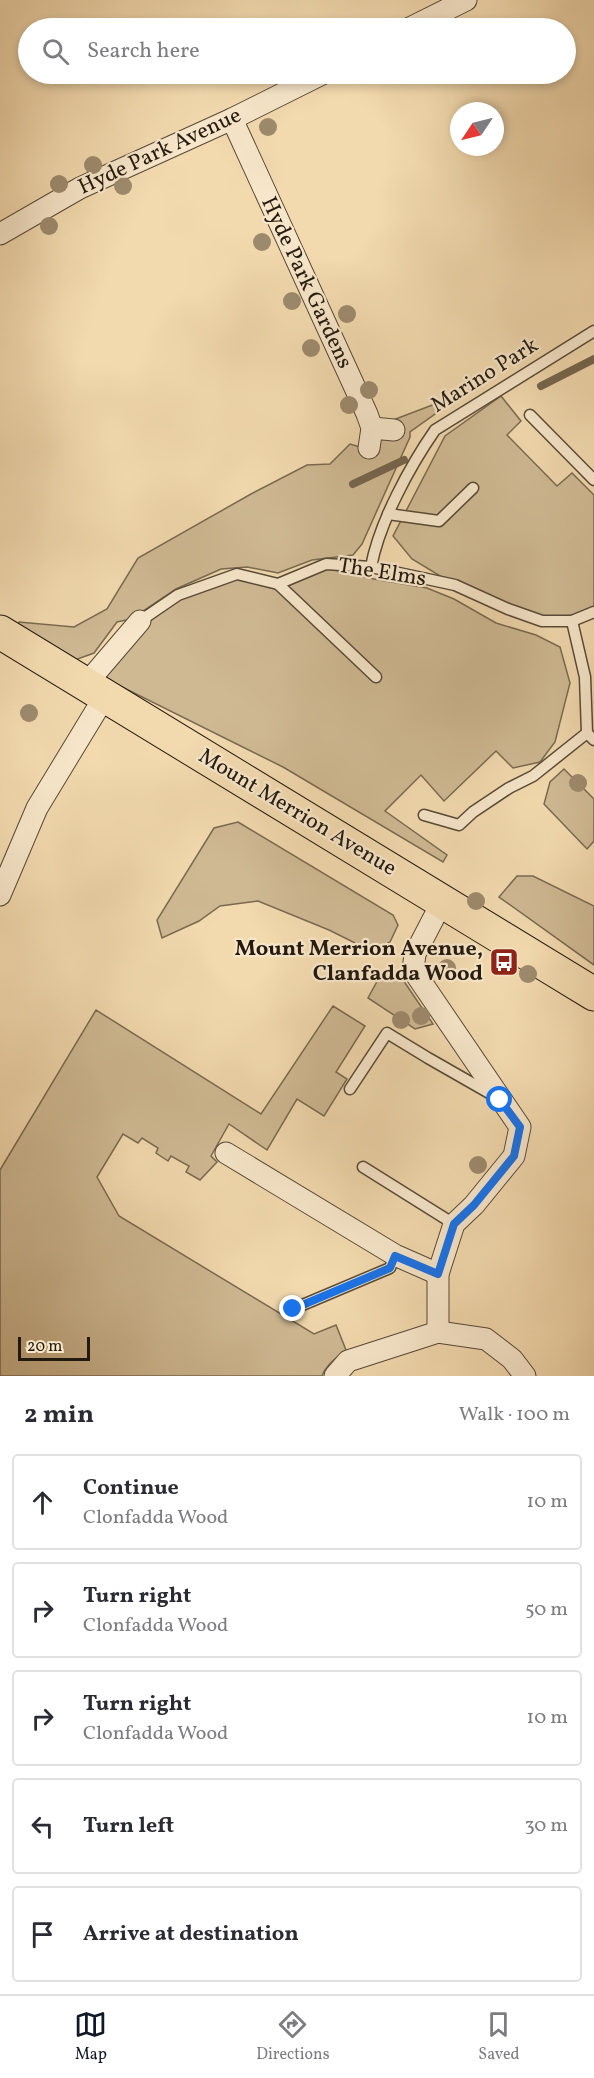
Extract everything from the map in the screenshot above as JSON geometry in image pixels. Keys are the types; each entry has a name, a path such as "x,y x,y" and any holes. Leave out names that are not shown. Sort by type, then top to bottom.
{"highway":[{"name":"Mount Merrion Avenue","path":"0,632 594,994"}],"street":[{"path":"430,18 466,0"},
{"name":"Hyde Park Avenue","path":"0,234 80,188 232,120 302,84"},
{"name":"Hyde Park Gardens","path":"232,120 370,438 394,430"},
{"path":"0,895 37,808 95,690 140,621"},
{"path":"438,1332 438,1274 454,1224 474,1205 514,1156 520,1127 413,970 415,954 442,902"},
{"path":"226,1153 395,1256 438,1274"},
{"path":"335,1376 348,1361 438,1332 486,1339 512,1359 525,1376"}],"lane":[{"name":"Marino Park","path":"371,567 373,553 388,514 418,454 435,430 594,331"},
{"path":"530,416 594,480"},
{"path":"388,514 439,521 473,488"},
{"name":"The Elms","path":"278,584 326,564 371,567 455,585 508,609 542,621 572,621 594,612"},
{"path":"140,621 178,595 237,574 278,584 376,678"},
{"path":"424,815 459,825 473,812 509,788 533,776 590,737 585,677 572,621"},
{"path":"350,1089 387,1032 500,1100"},
{"path":"363,1167 454,1224"},
{"path":"293,1309 390,1268 395,1256"}],"shaded area":[{"path":"501,396 521,421 507,435 557,486 572,473 594,495 594,612 542,621 455,585 412,559 393,536 445,436"},
{"path":"443,401 442,409 410,432 410,437 362,544 353,555 312,560 278,573 247,567 221,569 176,589 131,619 117,622 94,653 75,660 16,627 19,622 74,627 107,609 138,558 307,465 330,464 350,444 360,447 384,439 385,423"},
{"path":"326,568 427,588 454,599 496,623 536,635 560,647 570,683 555,742 540,762 513,768 496,751 444,801 421,775 385,811 447,855 443,862 283,767 104,678 144,625 182,598 238,579 277,588"},
{"path":"564,769 594,799 594,841 587,849 544,804 550,782"},
{"path":"238,822 393,915 398,925 390,942 373,952 329,930 258,901 220,906 199,921 162,938 157,920 214,828"},
{"path":"517,876 533,876 594,906 594,965 499,897"},
{"path":"380,976 403,980 433,1024 415,1029 368,998"},
{"path":"333,1006 365,1026 336,1072 347,1079 324,1116 297,1099 267,1150 229,1124 211,1156 217,1162 200,1180 186,1172 189,1166 171,1156 168,1161 156,1153 158,1148 142,1138 138,1143 123,1134 97,1177 119,1216 314,1334 336,1325 346,1350 329,1365 322,1376 0,1376 0,1170 96,1010 261,1114"}],"waterway":[{"path":"541,386 594,359"},
{"path":"353,484 404,460"}],"place":[{"name":"Mount Merrion Avenue, Clanfadda Wood","path":"504,962"}],"route":[{"path":"293,1309 390,1268 395,1256 438,1274 454,1224 474,1205 514,1156 520,1127 500,1100"}]}
